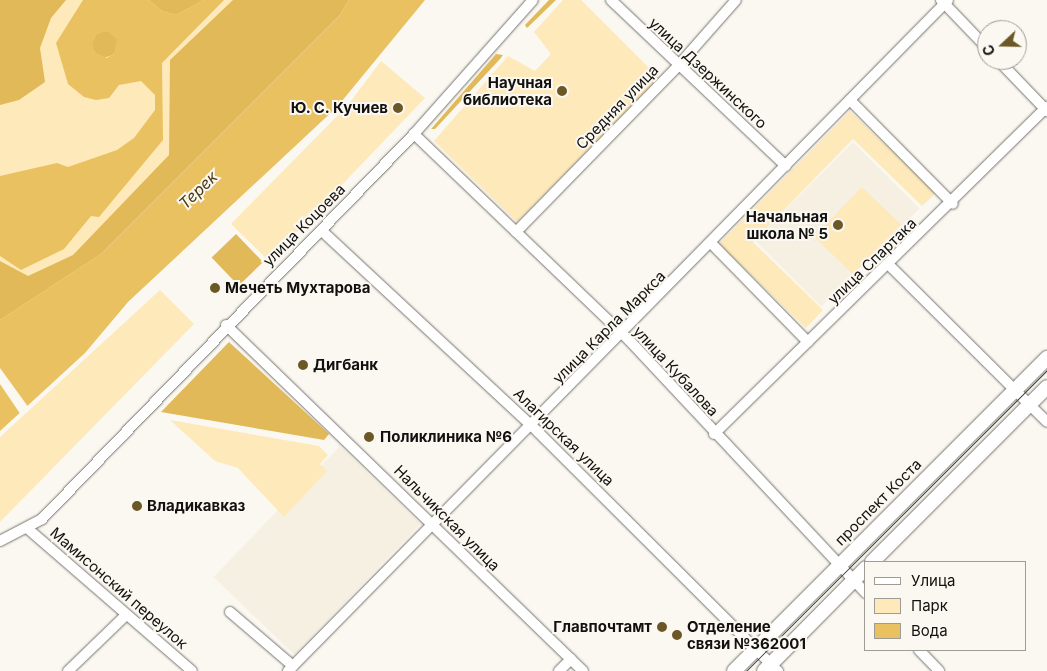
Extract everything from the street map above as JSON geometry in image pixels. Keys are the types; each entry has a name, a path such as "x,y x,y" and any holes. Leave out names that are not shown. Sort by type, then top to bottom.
{"main road":[{"name":"проспект Коста","path":"734,671 838,564 1047,358"},
{"path":"873,561 1047,387"},
{"path":"771,668 864,570"}],"street":[{"name":"улица Коцоева","path":"0,542 42,519 226,325 322,231 414,134 533,0"},
{"name":"улица Дзержинского","path":"611,0 678,67 786,166"},
{"name":"Средняя улица","path":"516,232 678,67 736,0"},
{"path":"944,1 977,37"},
{"name":"улица Карла Маркса","path":"290,669 712,244 944,1"},
{"path":"1008,70 1046,109"},
{"path":"850,100 953,204"},
{"name":"улица Спартака","path":"714,434 808,342 890,266 1046,109"},
{"name":"улица Кубалова","path":"414,134 623,334 714,434 864,591"},
{"name":"Алагирская улица","path":"322,231 532,426 756,648 771,668"},
{"path":"712,244 808,342"},
{"path":"890,266 1047,422"},
{"name":"Нальчикская улица","path":"226,325 582,671"},
{"name":"Мамисонский переулок","path":"27,528 124,617 192,671"},
{"path":"230,612 290,669"},
{"path":"68,671 124,617"},
{"path":"920,651 939,671"},
{"path":"559,671 571,659"}],"shaded area":[{"path":"0,0 66,0 51,18 40,48 45,82 19,100 0,105"},
{"path":"149,0 204,0 176,15 162,11"},
{"path":"233,0 349,0 340,15 101,254 0,320 0,261 28,276 73,255 169,155 170,60"},
{"path":"549,0 556,0 527,28 525,25"},
{"path":"105,31 114,35 118,44 114,53 105,57 96,53 92,44 96,35"},
{"path":"496,54 503,55 435,129 431,129"},
{"name":"Начальная школа № 5","path":"853,142 919,208 821,307 755,240"},
{"path":"236,234 263,262 239,286 212,258"},
{"path":"229,342 329,434 324,440 161,412"},
{"path":"340,446 421,524 294,655 214,577"}],"green space":[{"path":"0,0 349,0 101,254 0,320"},
{"path":"563,0 581,0 659,78 517,222 434,141 508,56 535,71 551,54 534,32"},
{"path":"381,61 425,98 269,261 231,224 348,105"},
{"path":"850,111 936,193 922,206 853,139 753,242 823,310 806,328 719,244"},
{"path":"862,187 901,225 853,274 814,237"},
{"path":"160,290 194,324 0,522 0,437"},
{"path":"170,420 319,446 328,455 320,464 327,471 284,517 238,468 215,461"}],"water":[{"path":"83,0 149,0 162,11 176,15 204,0 224,0 162,63 163,140 99,217 91,216 64,249 21,270 0,256 0,176 57,163 68,167 117,150 134,138 155,110 155,95 141,81 119,85 109,98 96,100 84,97 68,84 56,43","holes":["107,31 117,39 114,54 107,58 95,52 92,45 97,34"]},
{"name":"Терек","path":"349,0 425,0 337,107 128,302 85,353 0,431 0,320 101,254 340,15"}],"pier":[{"path":"0,368 29,408 21,415 0,384"}],"tram line":[{"path":"746,671 1047,370"}],"place":[{"name":"Научная библиотека","path":"562,91"},
{"name":"Ю. С. Кучиев","path":"398,108"},
{"name":"Начальная школа № 5","path":"838,225"},
{"name":"Мечеть Мухтарова","path":"215,288"},
{"name":"Дигбанк","path":"303,365"},
{"name":"Поликлиника №6","path":"369,437"},
{"name":"Владикавказ","path":"137,506"},
{"name":"Главпочтамт","path":"662,627"},
{"name":"Отделение связи №362001","path":"677,635"}]}
